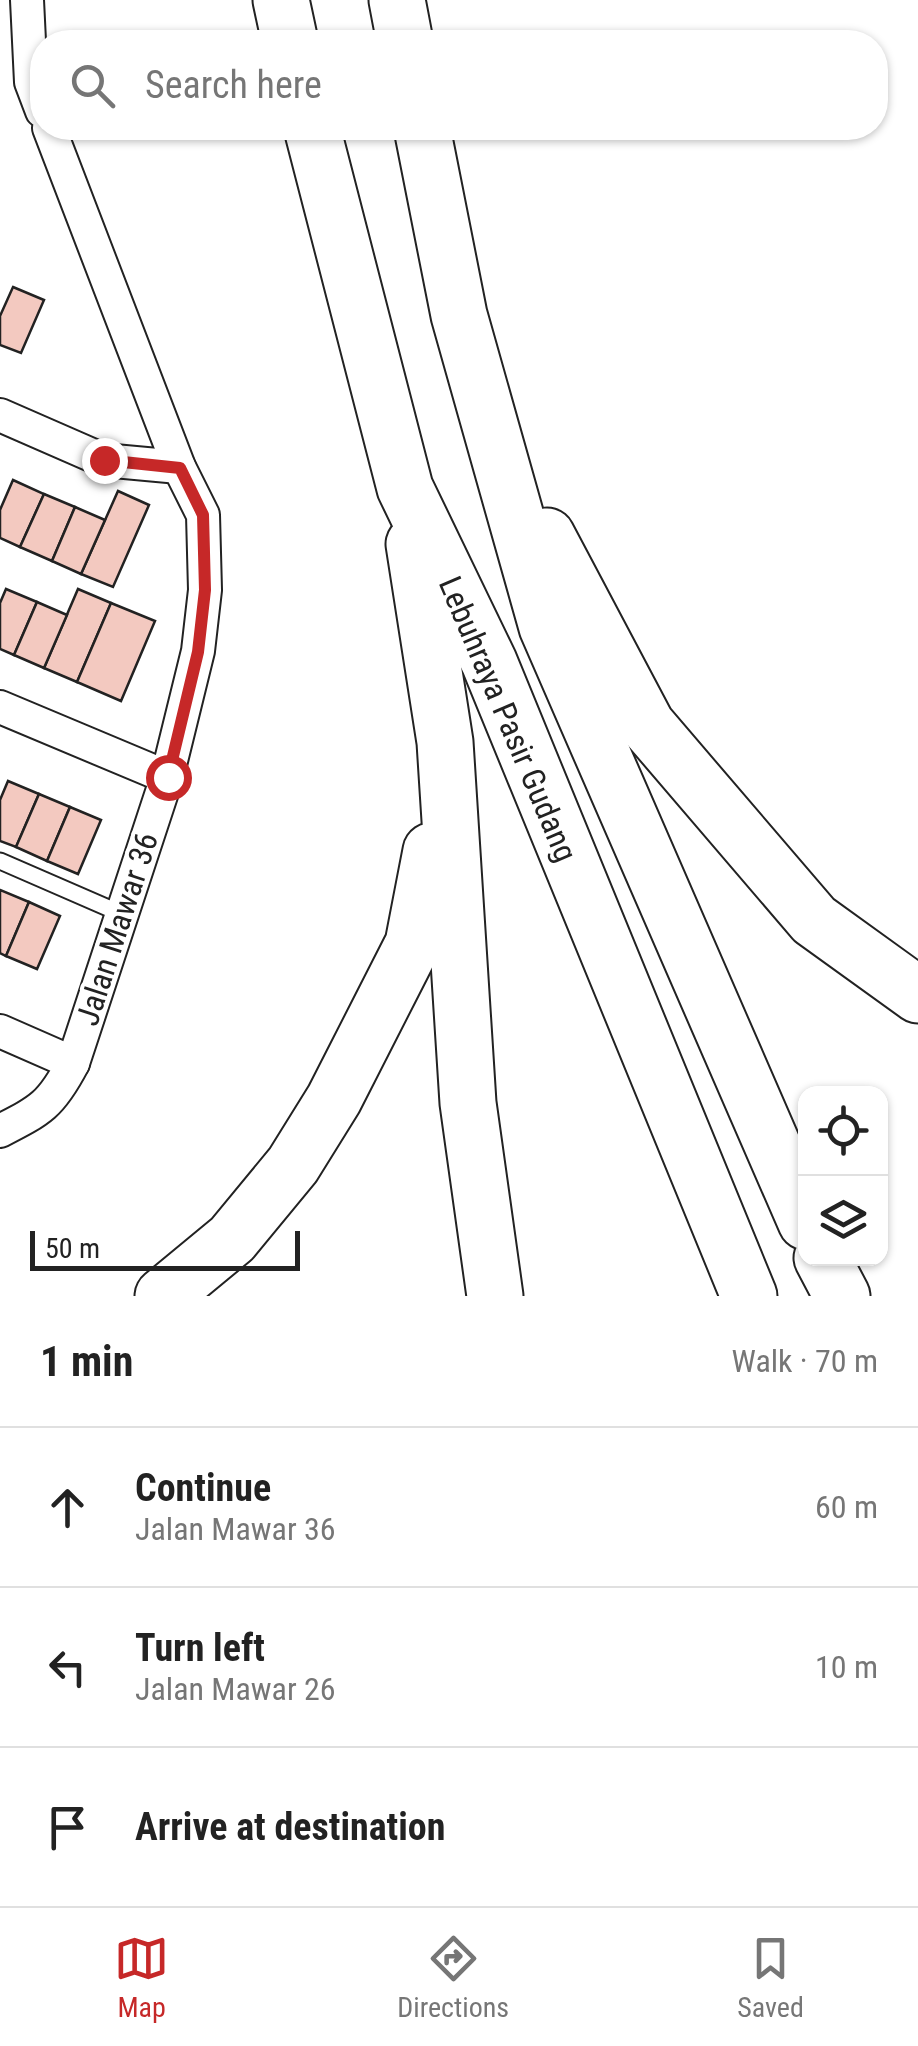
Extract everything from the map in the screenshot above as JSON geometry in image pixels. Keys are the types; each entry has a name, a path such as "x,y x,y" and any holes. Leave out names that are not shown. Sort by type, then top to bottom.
{"highway":[{"path":"282,0 288,30"},
{"path":"397,0 403,30"},
{"name":"Lebuhraya Pasir Gudang","path":"315,140 405,488 489,662 749,1296"},
{"path":"424,140 459,315 546,627 798,1204"},
{"path":"459,315 559,563 647,726 814,920 918,995"},
{"path":"405,488 445,742 468,1104 496,1296"},
{"path":"163,1296 232,1239 293,1164 369,1034 413,944 429,868 445,742"},
{"path":"826,1266 842,1296"}],"street":[{"path":"25,93 27,0"},
{"name":"Jalan Mawar 36","path":"0,1131 56,1096 73,1063 168,777 198,652 205,590 203,515 180,468 54,140"},
{"path":"0,415 104,460 180,468"},
{"path":"0,707 168,777"},
{"path":"0,1030 73,1063"}],"lane":[{"path":"0,861 122,914"}],"building":[{"path":"13,287 44,300 21,353 0,345 0,316"},
{"path":"13,480 44,494 20,547 0,538 0,510"},
{"path":"118,491 149,505 113,587 81,574"},
{"path":"44,494 75,507 52,561 20,547"},
{"path":"75,507 105,520 81,574 52,561"},
{"path":"6,589 37,602 14,655 0,649 0,603"},
{"path":"78,589 111,603 77,682 44,668"},
{"path":"37,602 67,615 44,668 14,655"},
{"path":"111,603 155,621 121,701 77,682"},
{"path":"8,781 39,794 16,847 0,841 0,800"},
{"path":"39,794 70,807 47,861 16,847"},
{"path":"70,807 101,820 78,874 47,861"},
{"path":"0,890 29,902 6,956 0,953"},
{"path":"29,902 60,916 37,969 6,956"}],"route":[{"path":"104,460 180,468 203,515 205,590 198,652 168,777"}]}
